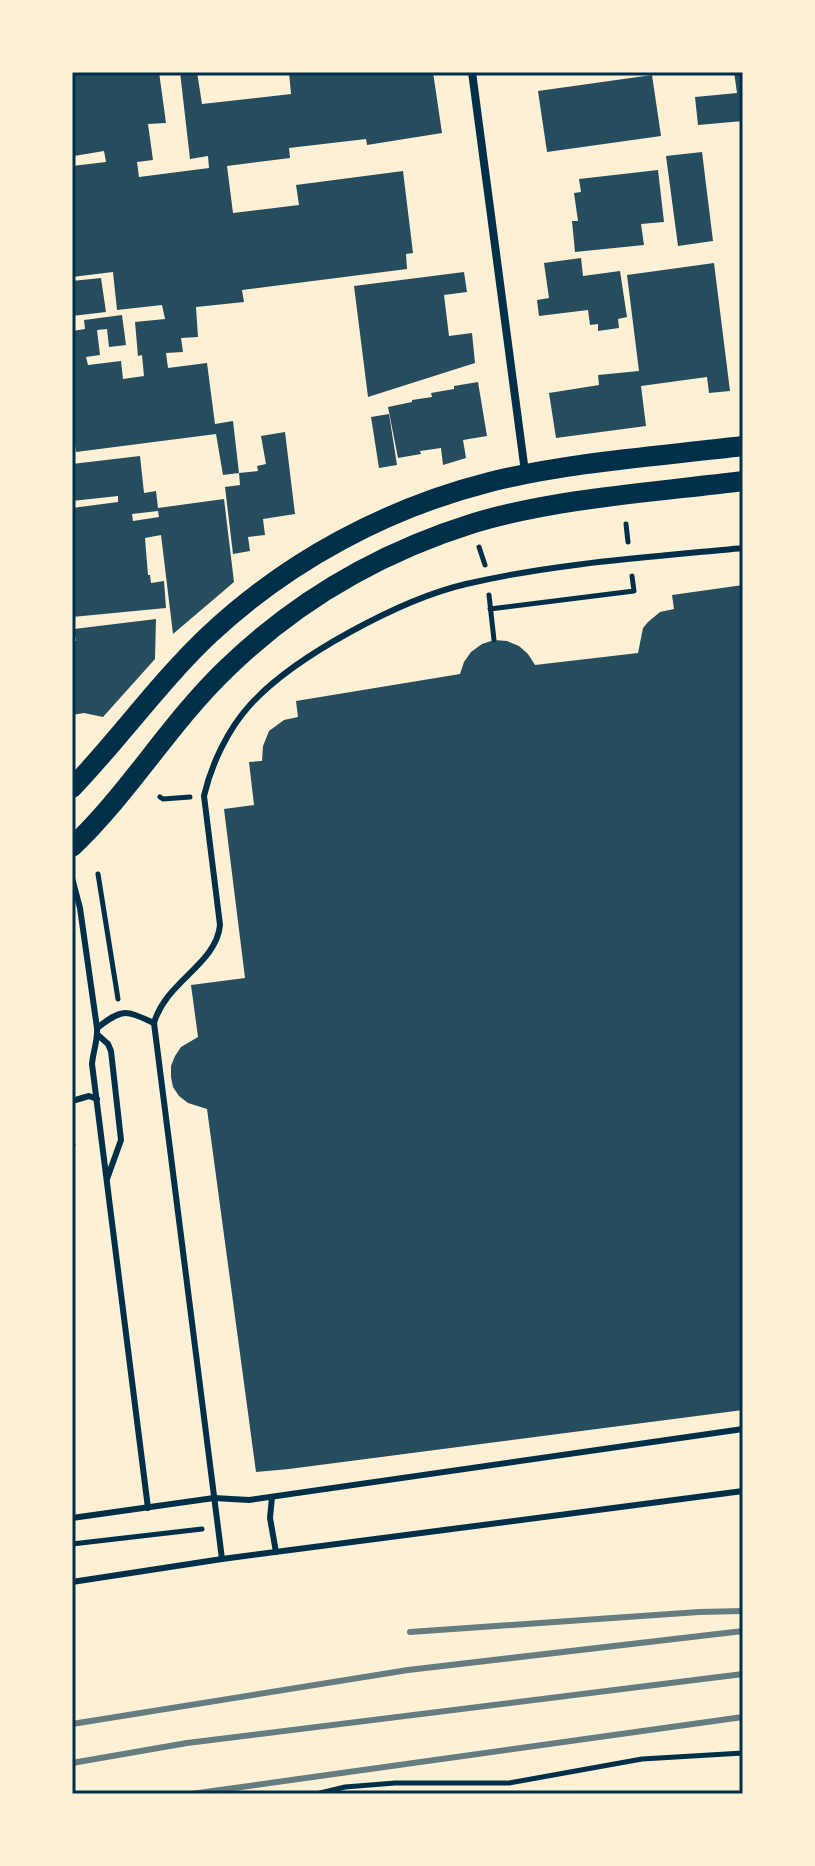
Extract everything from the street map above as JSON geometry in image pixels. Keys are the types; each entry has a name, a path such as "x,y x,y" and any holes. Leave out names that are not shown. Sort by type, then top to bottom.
{"main road":[{"path":"72,788 202,642 238,609 327,548 391,516 457,491 526,474 743,446"},
{"path":"72,847 201,693 226,668 311,600 363,569 417,544 509,514 580,501 743,481"}],"street":[{"path":"472,72 526,474"}],"lane":[{"path":"222,1559 154,1023 171,991 211,951 220,934 204,796 229,734 248,706 289,671 347,634 443,590 528,572 743,548"},
{"path":"72,878 80,908 97,1031 92,1064 148,1508"},
{"path":"97,1031 120,1013 133,1014 154,1023"},
{"path":"97,1031 111,1051 121,1140 107,1181"},
{"path":"72,1101 89,1096 97,1099"},
{"path":"72,1518 214,1498 249,1500 272,1497 743,1429"},
{"path":"72,1582 222,1559 743,1491"},
{"path":"272,1497 270,1518 276,1552"}],"path":[{"path":"490,609 634,591 626,524"},
{"path":"479,547 485,565 494,640"},
{"path":"160,797 204,796"},
{"path":"98,874 120,1013"},
{"path":"72,1544 207,1528"},
{"path":"316,1794 345,1787 395,1783 509,1783 642,1759 743,1753"}],"building":[{"path":"72,72 159,72 166,123 148,124 153,160 137,162 139,177 209,168 208,156 190,159 180,72 197,72 202,104 291,94 289,72 433,72 442,133 367,145 366,139 289,148 290,158 227,166 233,213 299,205 296,185 403,171 413,253 406,254 407,269 242,290 244,302 196,307 198,337 181,338 183,352 166,353 168,368 207,363 215,424 233,421 239,473 223,475 216,434 76,452 72,420 72,331 85,329 84,320 122,315 126,345 109,347 107,329 97,330 100,355 86,357 88,365 121,361 123,379 144,376 142,355 138,356 135,322 165,319 162,305 117,310 113,272 72,277 72,166 106,162 104,151 74,156"},
{"path":"734,72 743,72 743,121 698,125 695,97 737,93"},
{"path":"652,75 661,136 547,152 538,91"},
{"path":"702,152 713,241 678,246 666,156"},
{"path":"658,170 664,222 641,224 644,245 575,252 572,221 578,221 574,193 581,192 579,179"},
{"path":"581,258 583,276 620,271 627,317 618,319 619,328 598,331 598,324 590,325 588,310 539,316 537,300 549,298 544,263"},
{"path":"714,263 730,391 709,393 707,377 641,386 646,426 556,438 549,393 599,385 598,375 639,371 627,275"},
{"path":"464,272 467,292 444,295 449,336 472,333 475,363 368,397 354,286"},
{"path":"101,278 106,312 72,316 72,281"},
{"path":"478,382 487,436 463,440 466,458 443,465 441,448 398,458 388,407 432,397 431,393 454,389 454,386"},
{"path":"389,414 397,465 379,468 371,417"},
{"path":"285,432 295,514 263,519 265,535 248,537 250,551 233,554 225,487 240,485 239,473 258,471 257,466 266,464 261,436"},
{"path":"140,456 144,493 156,491 158,508 224,499 234,582 173,634 161,535 145,538 148,575 151,583 164,581 166,608 72,617 72,508 118,502 118,496 72,501 72,464","holes":["158,511 159,517 133,521 132,514"]},
{"path":"743,585 743,1410 256,1472 207,1109 188,1103 179,1096 171,1077 171,1066 181,1047 198,1037 191,985 245,978 224,809 254,805 249,762 262,761 263,746 269,731 284,720 298,717 296,701 460,674 471,652 494,640 519,646 535,665 638,653 643,628 660,612 674,609 672,595"},
{"path":"156,619 155,659 103,717 84,713 72,715 74,629"}],"railway":[{"path":"410,1632 743,1611"},
{"path":"72,1724 408,1670 743,1631"},
{"path":"72,1763 187,1743 743,1674"},
{"path":"191,1794 743,1717"}]}
